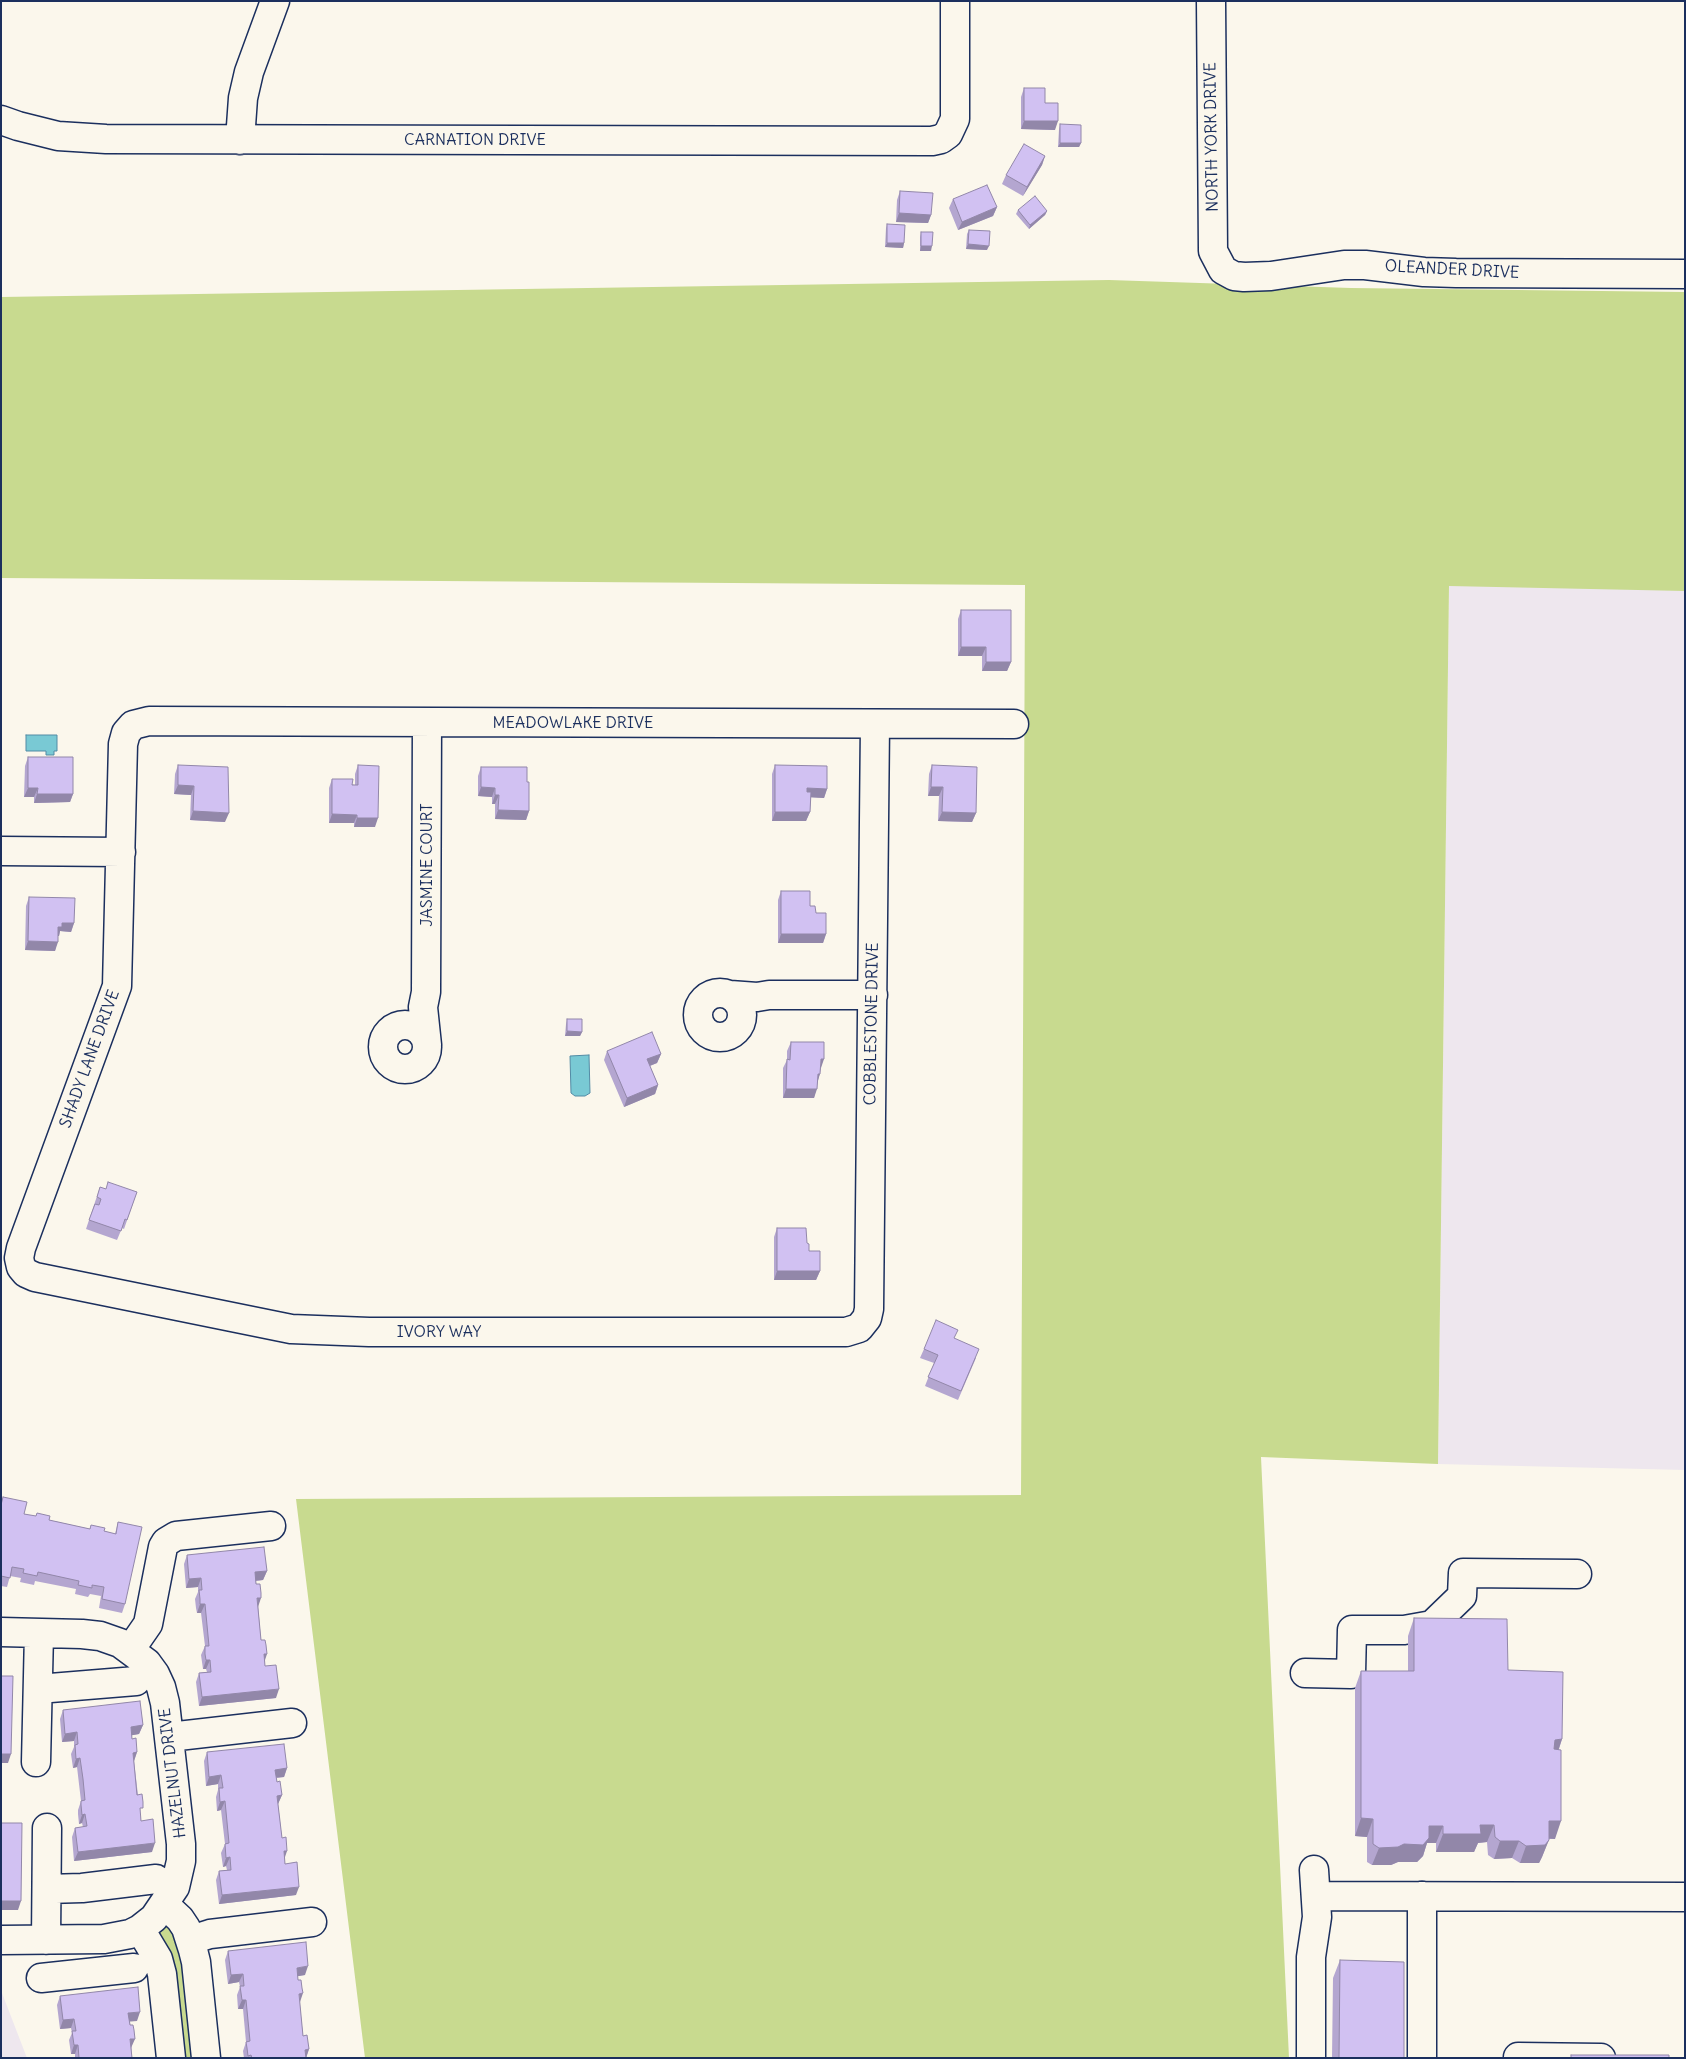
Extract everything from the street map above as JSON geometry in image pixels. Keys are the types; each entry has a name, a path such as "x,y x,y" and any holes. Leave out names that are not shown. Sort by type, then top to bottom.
{"street":[{"path":"240,140 243,98 249,72 275,1"},
{"name":"CARNATION DRIVE","path":"1,120 58,136 106,139 941,140 948,134 955,119 955,1"},
{"name":"NORTH YORK DRIVE","path":"1211,1 1213,251 1223,270"},
{"name":"OLEANDER DRIVE","path":"1223,270 1234,276 1244,277 1271,276 1336,266 1365,265 1424,272 1456,273 1685,274"},
{"name":"MEADOWLAKE DRIVE","path":"133,725 149,721 1014,724"},
{"name":"JASMINE COURT","path":"427,723 426,992 423,1007 427,1045"},
{"name":"COBBLESTONE DRIVE","path":"864,1324 869,1309 875,724"},
{"name":"SHADY LANE DRIVE","path":"21,1266 19,1258 21,1248 117,986 123,744 126,733 133,725"},
{"path":"1,851 121,852"},
{"path":"757,998 734,1032 727,1036 712,1036 702,1027 698,1014 703,1001 715,993 757,998 769,995 873,995"},
{"path":"730,995 740,1005 742,1020"},
{"path":"401,1025 408,1025 421,1031 427,1045 426,1052 418,1065 404,1069 391,1064 386,1058 383,1045 389,1032 423,1007"},
{"name":"IVORY WAY","path":"21,1266 26,1273 35,1277 291,1329 330,1332 846,1332 859,1328 864,1324"},
{"path":"130,1650 148,1624 163,1547 166,1542 176,1536 271,1526"},
{"path":"1305,1673 1351,1674 1352,1630 1404,1630 1432,1624 1462,1596 1463,1573 1576,1574"},
{"name":"HAZELNUT DRIVE","path":"1,1632 91,1634 120,1643 147,1663 155,1674 166,1703 181,1844 181,1861 175,1888 154,1918 140,1929"},
{"path":"36,1762 40,1633"},
{"path":"38,1689 136,1681"},
{"path":"170,1737 292,1723"},
{"path":"47,1828 47,1889 55,1940 53,1976 134,1968"},
{"path":"47,1889 82,1888 156,1879"},
{"path":"1311,2058 1311,1957 1317,1917 1315,1883 1422,1896 1685,1897"},
{"path":"1422,1896 1422,2058"},
{"path":"164,1905 180,1919 190,1940 196,1962 206,2058"},
{"path":"190,1940 210,1934 312,1922"},
{"path":"1,1940 104,1939 130,1934 140,1929 158,1959 162,1974 171,2058"},
{"path":"1518,2057 1601,2058"}],"shaded area":[{"path":"1449,585 1685,590 1685,1470 1438,1464"},
{"path":"2,1993 27,2058 1,2058"}],"green space":[{"path":"1109,280 1351,288 1685,292 1685,591 1449,586 1438,1464 1261,1457 1289,2058 365,2058 296,1499 1021,1495 1025,585 1,578 1,297"},
{"path":"166,1924 181,1939 197,2058 178,2058 156,1935 161,1926"}],"water":[{"path":"26,735 57,735 57,751 54,751 54,755 46,755 46,751 26,751"},
{"path":"589,1055 590,1093 585,1096 575,1096 571,1093 570,1056"}],"building":[{"path":"1024,88 1045,88 1045,103 1058,103 1058,121 1024,121"},
{"path":"1060,124 1081,125 1081,143 1060,143"},
{"path":"1024,144 1045,156 1027,187 1006,175"},
{"path":"987,185 997,207 962,222 953,199"},
{"path":"900,191 933,193 931,215 899,213"},
{"path":"1035,196 1047,211 1030,225 1018,210"},
{"path":"887,224 905,225 904,243 887,243"},
{"path":"969,230 990,231 989,246 968,244"},
{"path":"921,232 933,232 932,246 921,246"},
{"path":"961,610 1011,610 1011,662 986,662 986,647 961,647"},
{"path":"28,757 73,757 73,794 37,794 38,788 28,788"},
{"path":"178,765 228,767 229,813 193,811 194,786 178,785"},
{"path":"358,765 379,766 378,818 357,818 357,815 332,814 332,779 353,779 352,785 358,785"},
{"path":"775,765 827,766 827,789 807,788 807,792 811,792 810,812 775,812"},
{"path":"932,765 977,767 976,813 942,812 943,787 931,787"},
{"path":"481,767 527,767 529,811 498,810 499,795 495,795 495,788 481,787"},
{"path":"781,891 810,891 810,906 815,906 816,913 826,913 826,934 781,934"},
{"path":"29,897 75,898 74,923 62,923 62,927 58,927 58,942 28,941"},
{"path":"567,1019 582,1019 582,1032 567,1031"},
{"path":"652,1032 661,1054 647,1059 658,1085 627,1098 607,1051"},
{"path":"791,1042 824,1042 824,1059 821,1059 817,1089 786,1089 787,1059 790,1060"},
{"path":"108,1182 137,1192 121,1231 89,1220 95,1204 99,1205 101,1199 97,1197 100,1187 106,1189"},
{"path":"777,1228 806,1228 809,1251 820,1251 820,1271 777,1271"},
{"path":"936,1320 958,1330 954,1338 979,1349 961,1391 928,1377 938,1355 924,1349"},
{"path":"3,1497 27,1502 24,1514 36,1516 37,1513 50,1516 49,1520 90,1529 91,1525 105,1528 104,1531 116,1534 118,1522 142,1527 125,1604 102,1599 104,1587 92,1585 92,1588 78,1585 79,1581 38,1572 37,1576 23,1573 24,1569 12,1567 10,1578 1,1576 1,1505"},
{"path":"264,1547 267,1571 255,1572 256,1584 260,1584 261,1593 261,1598 257,1598 261,1640 265,1640 266,1645 267,1654 264,1654 265,1666 276,1665 279,1689 202,1697 199,1673 211,1672 210,1660 206,1660 205,1654 205,1646 209,1646 205,1604 200,1604 199,1590 202,1590 201,1578 189,1579 187,1555"},
{"path":"1414,1618 1507,1619 1508,1670 1563,1672 1562,1739 1555,1740 1554,1749 1561,1750 1561,1821 1549,1821 1549,1840 1545,1845 1526,1846 1519,1841 1500,1841 1495,1837 1494,1825 1480,1825 1481,1834 1443,1834 1443,1826 1429,1826 1429,1838 1423,1845 1404,1844 1398,1847 1379,1848 1373,1844 1373,1819 1361,1818 1361,1671 1414,1671"},
{"path":"1,1676 13,1676 11,1754 1,1754"},
{"path":"140,1701 143,1725 131,1727 132,1739 136,1738 137,1752 133,1753 137,1795 142,1794 143,1808 140,1808 141,1821 153,1819 155,1843 78,1852 75,1828 87,1826 85,1814 82,1815 81,1805 81,1801 85,1800 83,1779 80,1758 76,1759 75,1745 78,1744 77,1732 65,1734 63,1710"},
{"path":"284,1744 287,1768 275,1770 277,1782 280,1781 282,1795 277,1796 282,1838 286,1837 287,1851 284,1851 285,1864 297,1862 299,1887 222,1895 219,1871 231,1870 230,1857 226,1858 225,1844 229,1843 225,1801 220,1802 219,1788 223,1788 221,1775 209,1777 207,1752"},
{"path":"1,1823 22,1823 21,1901 1,1901"},
{"path":"306,1942 308,1966 297,1968 298,1980 301,1980 303,1993 299,1994 303,2036 307,2035 309,2049 305,2050 306,2058 252,2058 251,2055 248,2056 246,2042 250,2041 246,2000 242,2000 240,1986 244,1986 243,1974 231,1975 228,1951"},
{"path":"1340,1960 1404,1962 1404,2058 1339,2058"},
{"path":"138,1987 140,2012 128,2013 130,2025 133,2025 135,2039 130,2039 132,2058 79,2058 78,2045 74,2045 72,2031 76,2031 74,2019 63,2020 60,1996"},
{"path":"1571,2055 1669,2055 1669,2058 1571,2058"}]}
